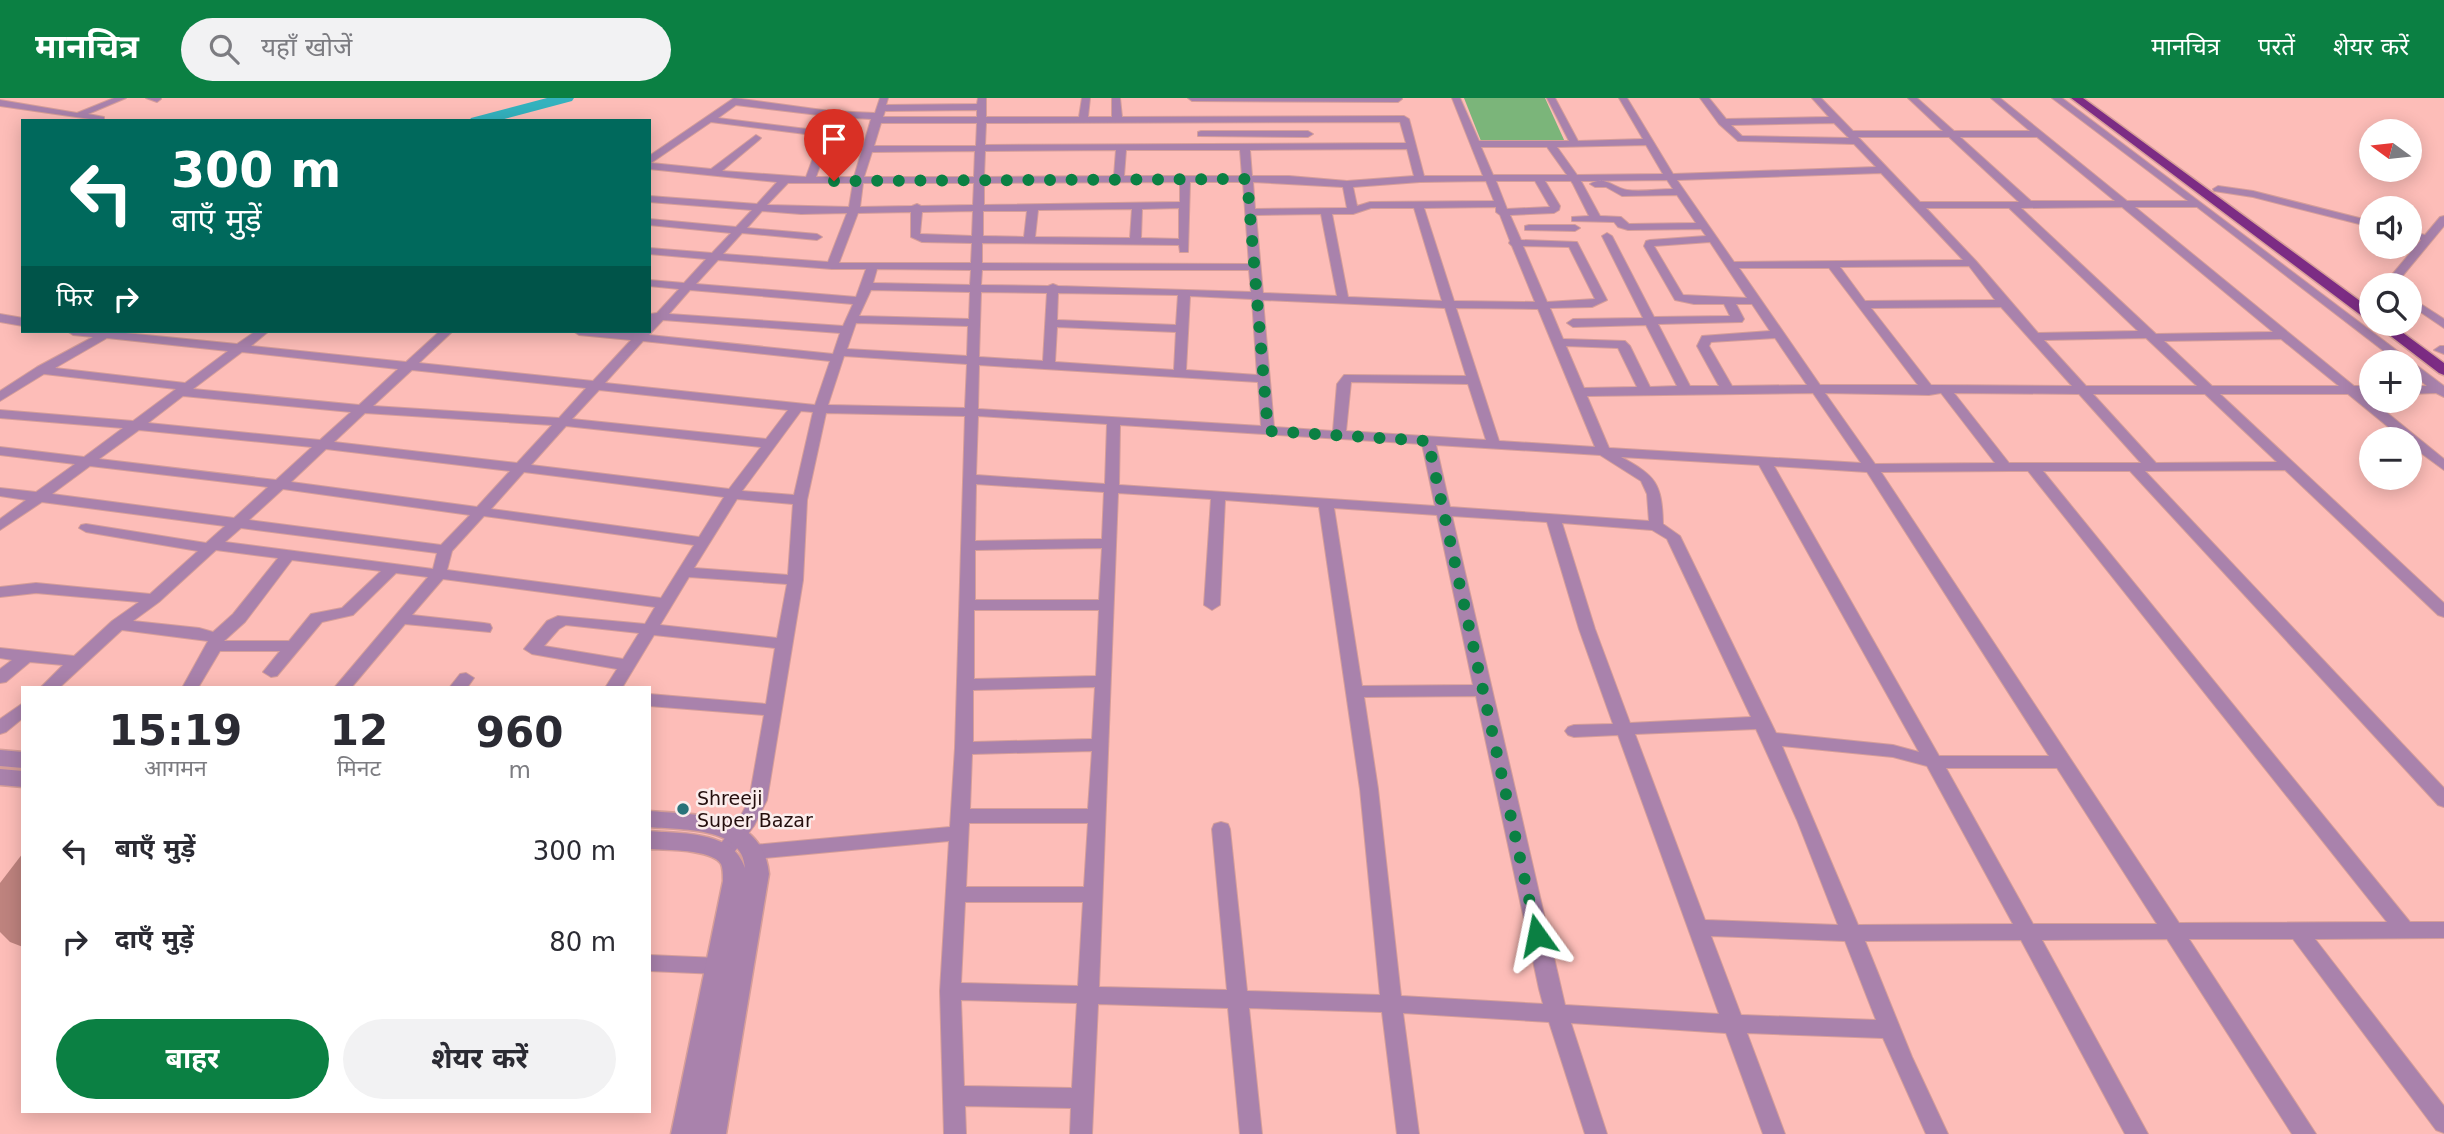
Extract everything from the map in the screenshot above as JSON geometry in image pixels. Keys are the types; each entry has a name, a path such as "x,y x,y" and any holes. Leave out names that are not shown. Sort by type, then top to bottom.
{"highway":[{"path":"2076,98 2359,307"},
{"path":"2092,98 2359,291"},
{"path":"2398,336 2444,370"},
{"path":"2421,336 2443,351"}],"street":[{"path":"78,115 122,98"},
{"path":"1083,118 1086,98"},
{"path":"868,149 982,148 1101,133 1117,118 1116,98"},
{"path":"1192,98 1398,98 1420,179"},
{"path":"1242,98 1238,134 1247,179 1268,431"},
{"path":"1290,98 1292,118"},
{"path":"1456,98 1514,243 1604,452 1651,480 1655,492 1656,526"},
{"path":"1551,98 1575,144"},
{"path":"1623,98 1670,177 1871,468 2305,1134"},
{"path":"1704,98 1722,122 1741,139 2039,134"},
{"path":"1816,98 1914,205 1972,263 2004,303 2153,468"},
{"path":"1912,98 2028,204"},
{"path":"1995,98 2444,466"},
{"path":"2056,98 2388,350"},
{"path":"651,162 737,100 830,114 982,108 1083,118 1121,148"},
{"path":"0,103 101,118"},
{"path":"955,1134 950,991 964,748 975,265 980,207 982,108"},
{"path":"832,267 855,210 858,181 879,110"},
{"path":"810,180 828,134 832,117 830,114"},
{"path":"1117,118 1170,133 1202,147 1411,145"},
{"path":"1201,118 1202,147"},
{"path":"1121,148 1170,133 1201,118 1404,119"},
{"path":"1271,118 1273,147"},
{"path":"1304,118 1310,147"},
{"path":"707,120 828,134"},
{"path":"1722,122 1836,120"},
{"path":"1201,134 1308,134"},
{"path":"713,173 756,138"},
{"path":"1475,144 1650,142"},
{"path":"1550,144 1576,181 1596,219"},
{"path":"1119,180 1121,148"},
{"path":"651,164 785,180 1247,179 1347,184 1420,179 1538,178 1608,184 1622,193 1682,192"},
{"path":"1576,181 1882,170"},
{"path":"1250,212 1353,211 1370,205 1500,208 1523,212 1554,210 1545,187 1538,178"},
{"path":"654,317 686,287 785,180"},
{"path":"1185,180 1185,267"},
{"path":"1347,184 1353,211"},
{"path":"2218,189 2253,194 2359,221"},
{"path":"651,199 759,208 855,210 1185,205"},
{"path":"2011,204 2444,612"},
{"path":"1914,205 2199,204"},
{"path":"1418,205 1494,445"},
{"path":"1029,239 1033,206"},
{"path":"1135,241 1137,206"},
{"path":"917,207 917,238 1184,242"},
{"path":"1326,211 1343,299"},
{"path":"1523,212 1534,243"},
{"path":"1529,228 1596,219 1617,219 1628,227 1709,232"},
{"path":"2399,273 2444,219"},
{"path":"651,222 817,237"},
{"path":"1709,232 1650,243 1649,246 1679,298 1694,302 1758,301"},
{"path":"1607,236 1685,389"},
{"path":"2422,237 2428,239"},
{"path":"867,286 976,290 1053,287 1451,305 1542,306 1598,303 1601,297 1573,244 1514,243"},
{"path":"651,251 832,267 1253,267"},
{"path":"1831,263 1929,391"},
{"path":"1733,265 1972,263"},
{"path":"685,1134 734,881 733,868 738,847 758,800 795,580 800,500 820,410 872,266"},
{"path":"651,283 861,301"},
{"path":"1049,364 1053,287"},
{"path":"1180,373 1184,292"},
{"path":"1573,323 1738,319 1728,301"},
{"path":"1862,305 2004,303"},
{"path":"1565,305 1580,342"},
{"path":"2422,308 2444,324"},
{"path":"654,317 850,324 975,323"},
{"path":"0,318 21,322"},
{"path":"1051,323 1182,329"},
{"path":"88,333 597,384 820,410 971,412 1871,468 2288,466"},
{"path":"0,526 260,333"},
{"path":"50,686 118,625 154,600 234,523 445,333"},
{"path":"344,686 439,573 445,550 644,333"},
{"path":"651,333 839,355 974,359 1264,379"},
{"path":"1727,388 1703,346 1706,339 1780,334"},
{"path":"0,397 103,335"},
{"path":"2036,337 2284,335"},
{"path":"1557,342 1615,342 1625,346 1645,390"},
{"path":"41,370 361,409 562,422 772,444"},
{"path":"2422,375 2442,391"},
{"path":"1339,436 1343,384 1348,378 1474,380"},
{"path":"1578,392 1816,387 2086,392 2359,390"},
{"path":"2422,390 2442,391"},
{"path":"1946,391 2006,468"},
{"path":"614,686 732,495 797,407"},
{"path":"0,414 138,425 520,467 732,495 800,500"},
{"path":"1081,1134 1114,421"},
{"path":"1428,441 1555,1013 1596,1134"},
{"path":"0,451 278,484 702,542"},
{"path":"1764,461 1934,762 2137,1134"},
{"path":"2033,468 2405,930"},
{"path":"2135,468 2444,800"},
{"path":"969,479 1656,526 1673,536 1767,731 1937,1134"},
{"path":"0,492 445,550"},
{"path":"1212,605 1217,495"},
{"path":"1326,503 1369,789 1391,1004 1408,1134"},
{"path":"1553,518 1587,629 1623,730 1774,1134"},
{"path":"86,528 665,603"},
{"path":"968,546 1109,543"},
{"path":"191,686 216,642 239,618 289,554"},
{"path":"271,672 317,618 347,612 394,567"},
{"path":"684,572 795,580"},
{"path":"0,592 36,588 154,600"},
{"path":"967,605 1106,606"},
{"path":"402,619 484,628"},
{"path":"627,665 532,649 553,625 564,620 785,644"},
{"path":"118,625 199,633 216,642 293,646"},
{"path":"0,653 79,662"},
{"path":"0,678 27,656"},
{"path":"965,685 1104,681"},
{"path":"1354,692 1483,690"},
{"path":"651,699 774,710"},
{"path":"0,728 21,711"},
{"path":"1574,731 1712,723 1893,751 1934,762 2063,762"},
{"path":"964,748 1099,745"},
{"path":"0,758 21,760"},
{"path":"0,777 21,779"},
{"path":"651,840 738,847 960,825 1096,816"},
{"path":"651,819 711,826 738,847 757,874 712,1134"},
{"path":"1221,829 1251,1134"},
{"path":"956,895 1091,894"},
{"path":"1696,928 1850,933 2028,934 2444,930"},
{"path":"2298,931 2444,1123"},
{"path":"651,963 718,966"},
{"path":"950,991 1391,1004 1731,1024 1892,1029"},
{"path":"953,1096 1082,1098"}],"green space":[{"path":"1464,98 1545,98 1565,142 1481,141"}],"building":[{"path":"21,856 21,946 10,942 0,932 0,883"}],"waterway":[{"path":"485,119 566,98"}],"place":[{"name":"Shreeji Super Bazar","path":"683,809"}],"route":[{"path":"834,181 1247,179 1268,431 1428,441 1537,935"}]}
